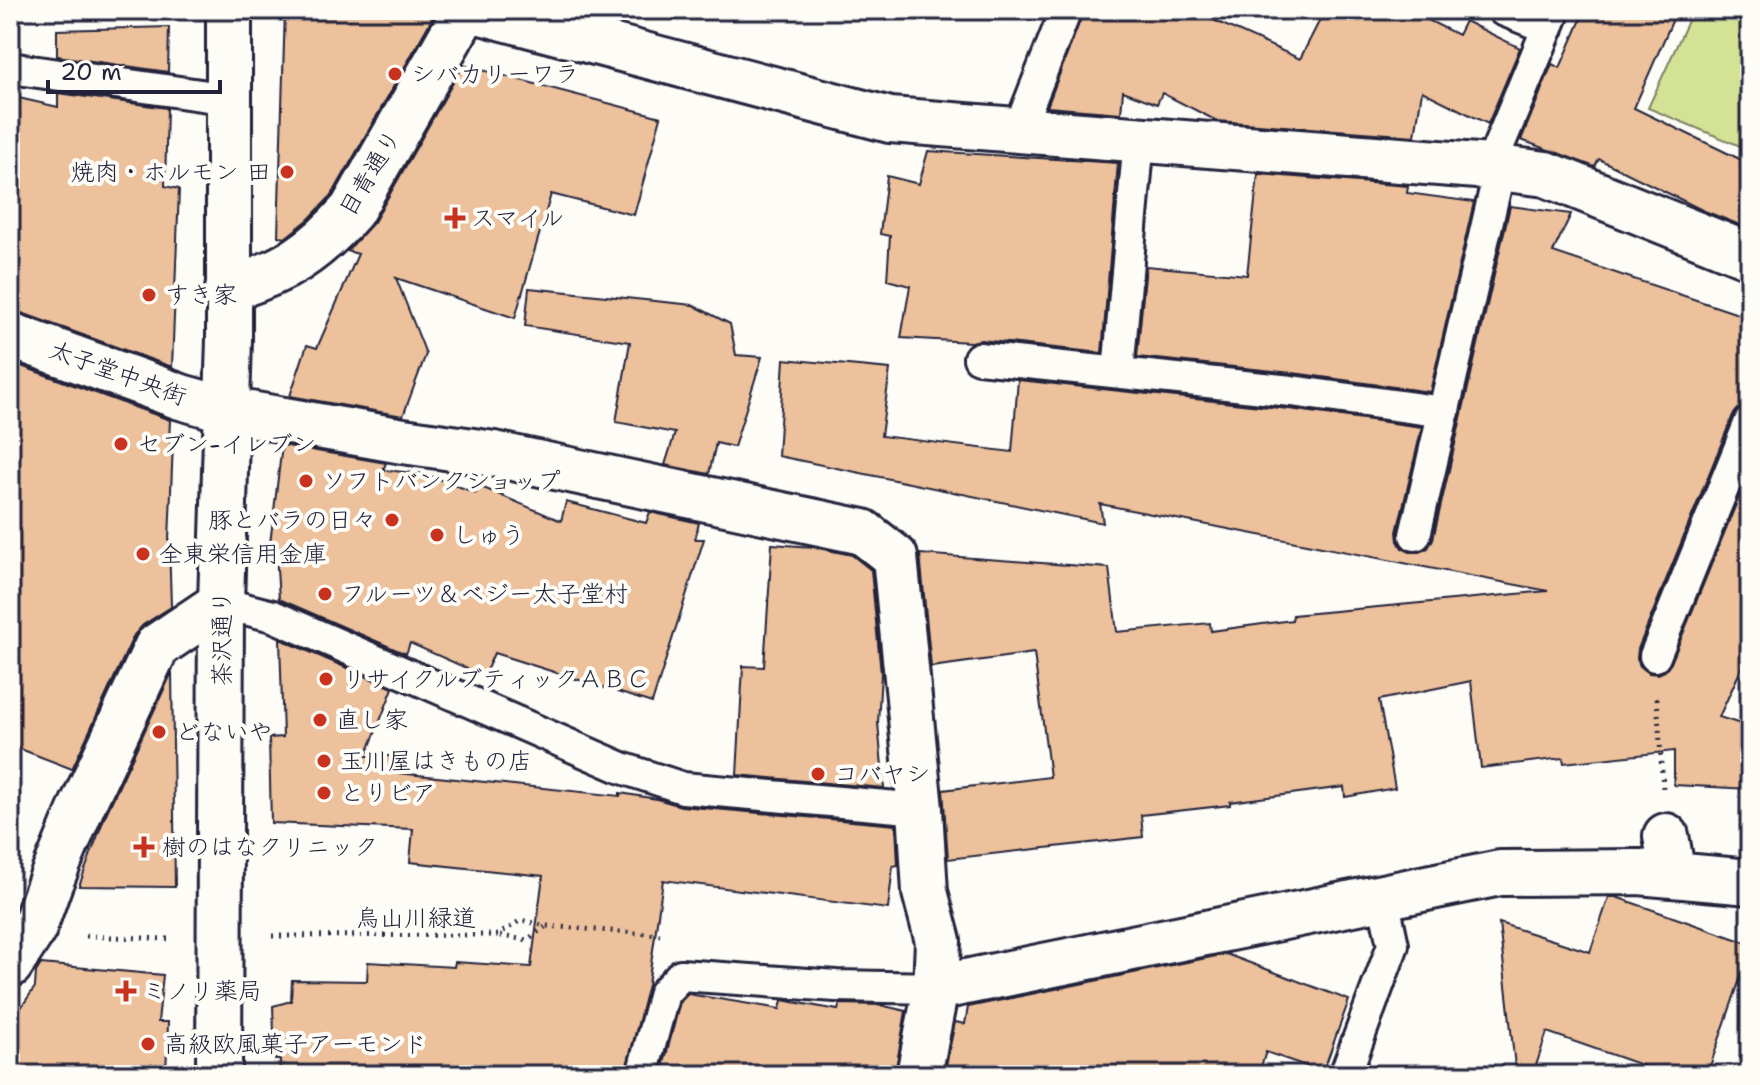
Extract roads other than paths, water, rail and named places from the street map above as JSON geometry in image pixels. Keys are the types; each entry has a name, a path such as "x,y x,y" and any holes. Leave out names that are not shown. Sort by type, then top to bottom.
{"street":[{"name":"茶沢通り","path":"219,1075 221,603 227,410 229,10"},
{"name":"目青通り","path":"228,289 266,277 293,264 334,231 352,210 466,10"},
{"path":"474,10 890,120 1546,174 1750,256"},
{"name":"太子堂中央街","path":"10,335 181,397 227,410 494,454 863,532 895,557 920,809 925,892 938,941 936,988 919,1075"},
{"path":"10,965 34,928 82,806 157,646 221,603"},
{"path":"936,988 1500,873 1639,872 1670,856 1750,882"}],"lane":[{"path":"1019,129 1066,10"},
{"path":"1415,535 1495,168 1552,19 1503,10"},
{"path":"10,68 229,99"},
{"path":"1118,372 1139,139"},
{"path":"979,358 1291,391 1444,412"},
{"path":"1655,656 1750,422"},
{"path":"221,603 273,616 622,768 683,788 920,809"},
{"path":"1345,1075 1393,945 1383,898"},
{"path":"642,1075 664,993 681,975 836,986 936,988"}],"place":[{"name":"シバカリーワラ","path":"395,74"},
{"name":"焼肉・ホルモン 田","path":"287,172"},
{"name":"スマイル","path":"455,218"},
{"name":"すき家","path":"149,295"},
{"name":"セブン-イレブン","path":"121,444"},
{"name":"ソフトバンクショップ","path":"306,481"},
{"name":"豚とバラの日々","path":"392,520"},
{"name":"しゅう","path":"437,535"},
{"name":"全東栄信用金庫","path":"143,554"},
{"name":"フルーツ＆ベジー太子堂村","path":"325,594"},
{"name":"リサイクルブティックＡＢＣ","path":"326,679"},
{"name":"直し家","path":"320,720"},
{"name":"どないや","path":"159,732"},
{"name":"玉川屋はきもの店","path":"324,761"},
{"name":"コバヤシ","path":"818,774"},
{"name":"とりビア","path":"324,793"},
{"name":"樹のはなクリニック","path":"144,847"},
{"name":"ミノリ薬局","path":"126,991"},
{"name":"高級欧風菓子アーモンド","path":"148,1044"}]}
